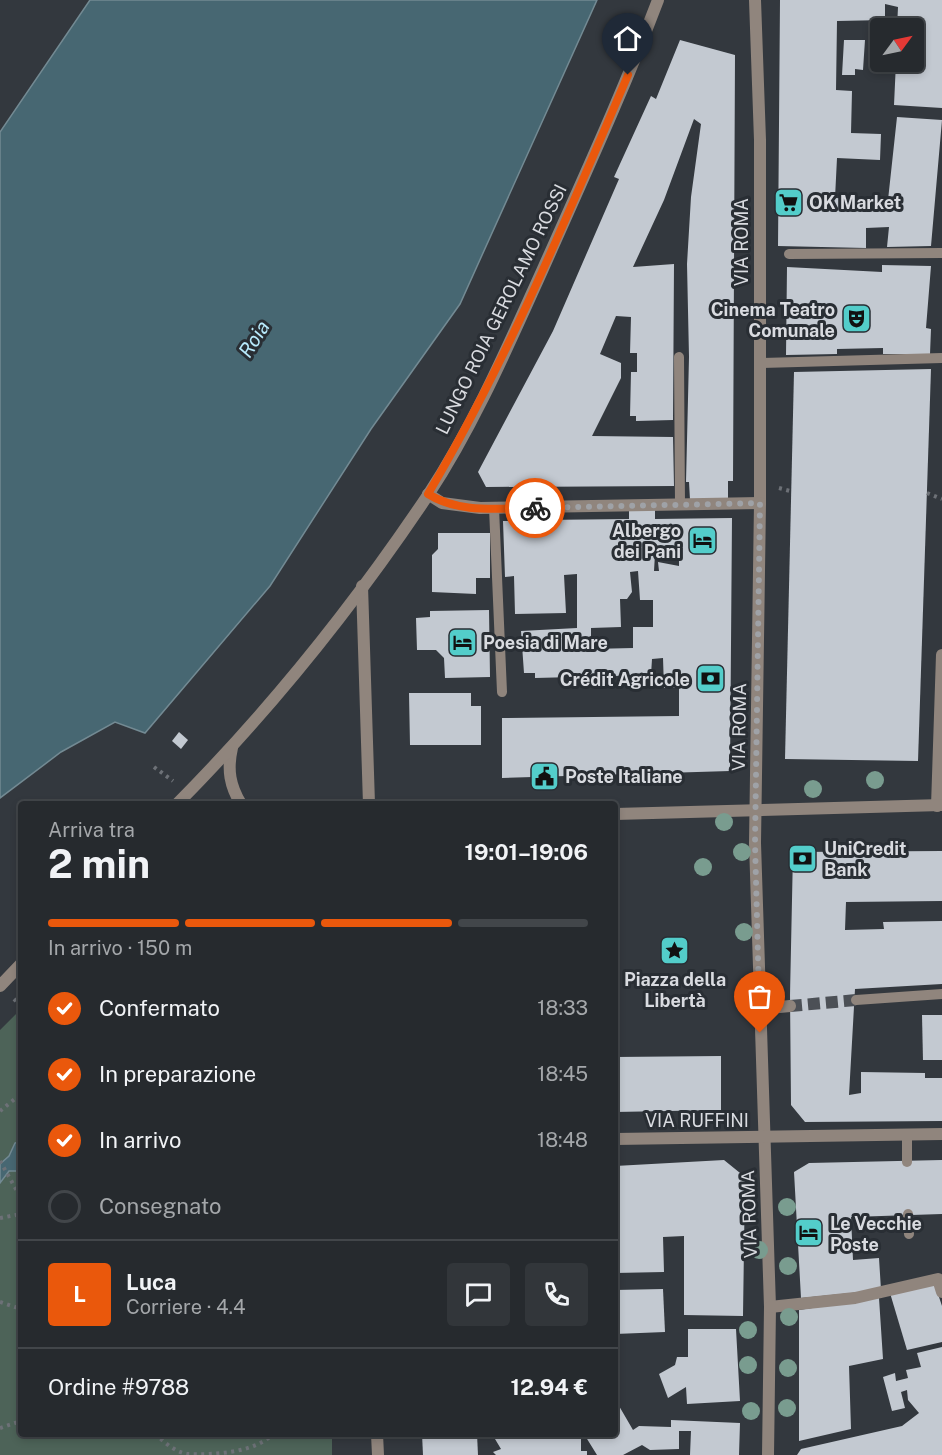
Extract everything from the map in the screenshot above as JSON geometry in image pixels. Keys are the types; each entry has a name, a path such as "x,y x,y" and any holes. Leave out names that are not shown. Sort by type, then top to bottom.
{"street":[{"name":"LUNGO ROIA GEROLAMO ROSSI","path":"180,801 232,748 362,586 428,494 489,385 526,306 658,0"},
{"name":"VIA ROMA","path":"755,0 760,140 760,503 756,809 759,1009 770,1307 768,1455"},
{"path":"428,494 442,503 463,507 494,508 760,503"},
{"path":"362,586 369,801"},
{"path":"618,814 940,806 942,655"},
{"path":"232,748 230,776 233,791 239,801"},
{"path":"0,986 18,967"},
{"path":"759,1009 790,1006"},
{"name":"VIA RUFFINI","path":"618,1139 779,1139 942,1134"},
{"path":"770,1307 855,1298 938,1279 942,1292"},
{"path":"377,1437 378,1455"}],"lane":[{"path":"789,254 942,253"},
{"path":"679,357 680,505"},
{"path":"759,363 942,358"},
{"path":"494,508 502,692"},
{"path":"856,1000 942,994"},
{"path":"907,1136 907,1161"},
{"path":"908,1214 909,1234"}],"path":[{"path":"927,493 942,499"},
{"path":"0,1112 18,1097"},
{"path":"0,1161 18,1193"},
{"path":"0,1218 18,1215"},
{"path":"0,1302 18,1308"},
{"path":"0,1428 18,1422"},
{"path":"158,1437 169,1446 186,1454 239,1450 255,1446 268,1437"}],"green space":[{"path":"18,1012 18,1437 332,1437 332,1455 0,1455 0,1030"}],"water":[{"name":"Roia","path":"90,0 597,0 460,304 371,429 270,586 145,733 115,722 61,752 0,798 0,132"},
{"path":"18,1142 18,1171 9,1171 0,1183 0,1164 9,1156 15,1143"}],"building":[{"path":"780,0 942,0 942,108 894,105 896,72 924,72 924,18 897,18 898,7 885,4 885,18 837,21 836,90 852,91 851,133 881,134 880,160 837,158 835,198 888,200 897,117 942,120 931,246 887,247 889,227 866,228 866,248 778,246"},
{"path":"680,40 735,55 733,481 728,481 728,499 690,500 689,482 686,482 689,357 687,264 691,197 701,124 694,119 664,200 633,267 674,264 673,420 636,421 636,416 630,416 631,372 637,372 637,353 630,353 631,317 616,316 600,354 621,363 621,378 592,436 673,437 674,486 486,487 478,472 553,331 619,179 614,177 651,96 656,99"},
{"path":"844,40 865,40 863,70 855,69 855,75 842,75"},
{"name":"Cinema Teatro Comunale","path":"882,265 931,266 926,328 931,329 930,354 883,354 883,348 837,349 837,354 786,355 787,267 882,272"},
{"path":"931,369 918,761 785,759 794,372"},
{"path":"655,509 655,519 732,518 730,771 502,778 502,718 679,716 679,688 664,688 663,658 652,659 651,675 535,678 535,673 524,673 521,631 577,628 577,574 564,575 566,613 515,614 514,576 505,577 503,521 509,521 508,512 541,511 541,520 629,519 629,510","holes":["679,553 679,566 658,562 659,571 654,571 655,554","638,571 640,600 653,600 653,627 633,627 633,648 591,649 591,628 621,627 620,599 627,599 632,592 630,572"]},
{"path":"438,533 490,533 490,578 476,578 476,594 432,592 432,555 438,549"},
{"path":"489,610 490,677 445,678 444,658 436,650 417,650 416,618 430,617 430,611"},
{"path":"409,693 471,693 471,706 481,706 481,745 410,745"},
{"path":"179,732 188,740 181,749 172,741"},
{"path":"942,851 942,901 846,902 845,930 884,929 883,922 942,921 942,984 855,989 849,1095 861,1093 861,1072 925,1073 925,1078 942,1078 942,1121 805,1122 791,1105 790,995 793,852"},
{"path":"922,1015 942,1015 942,1060 923,1060"},
{"path":"721,1056 721,1110 618,1112 618,1057"},
{"path":"724,1160 745,1177 743,1316 684,1315 684,1236 663,1237 664,1272 618,1273 618,1166"},
{"path":"942,1160 942,1214 851,1217 853,1260 879,1258 881,1290 801,1298 794,1172 809,1163"},
{"path":"935,1285 942,1306 942,1342 907,1350 890,1293"},
{"path":"663,1289 665,1332 618,1334 618,1290"},
{"path":"879,1298 883,1359 849,1366 851,1429 799,1441 799,1310"},
{"path":"688,1329 736,1329 740,1401 687,1404 686,1387 668,1398 659,1374 675,1365 677,1357 688,1357"},
{"path":"942,1347 942,1455 797,1455 801,1449 902,1426 919,1413 908,1400 907,1390 901,1392 905,1408 892,1411 883,1377 895,1373 896,1381 908,1378 906,1370 921,1367 917,1353"},
{"path":"618,1404 633,1430 639,1426 671,1427 671,1420 740,1423 739,1455 690,1455 691,1431 679,1431 679,1449 650,1450 642,1445 623,1455 597,1455 586,1437 618,1437"},
{"path":"422,1437 477,1437 478,1455 423,1455"},
{"path":"494,1437 581,1437 581,1451 587,1451 587,1455 496,1455 493,1452 501,1449"}],"tunnel":[{"path":"790,1006 856,1000"}],"way so far":[{"path":"535,508 760,503 755,843 760,1033"}],"place":[{"name":"OK Market","path":"788,202"},
{"name":"Cinema Teatro Comunale","path":"856,319"},
{"name":"Albergo dei Pani","path":"702,540"},
{"name":"Poesia di Mare","path":"462,642"},
{"name":"Crédit Agricole","path":"711,679"},
{"name":"Poste Italiane","path":"544,776"},
{"name":"UniCredit Bank","path":"803,858"},
{"name":"Piazza della Libertà","path":"675,950"},
{"name":"Le Vecchie Poste","path":"809,1233"}],"route":[{"path":"535,508 463,507 442,503 428,494 489,385 628,75"}]}
